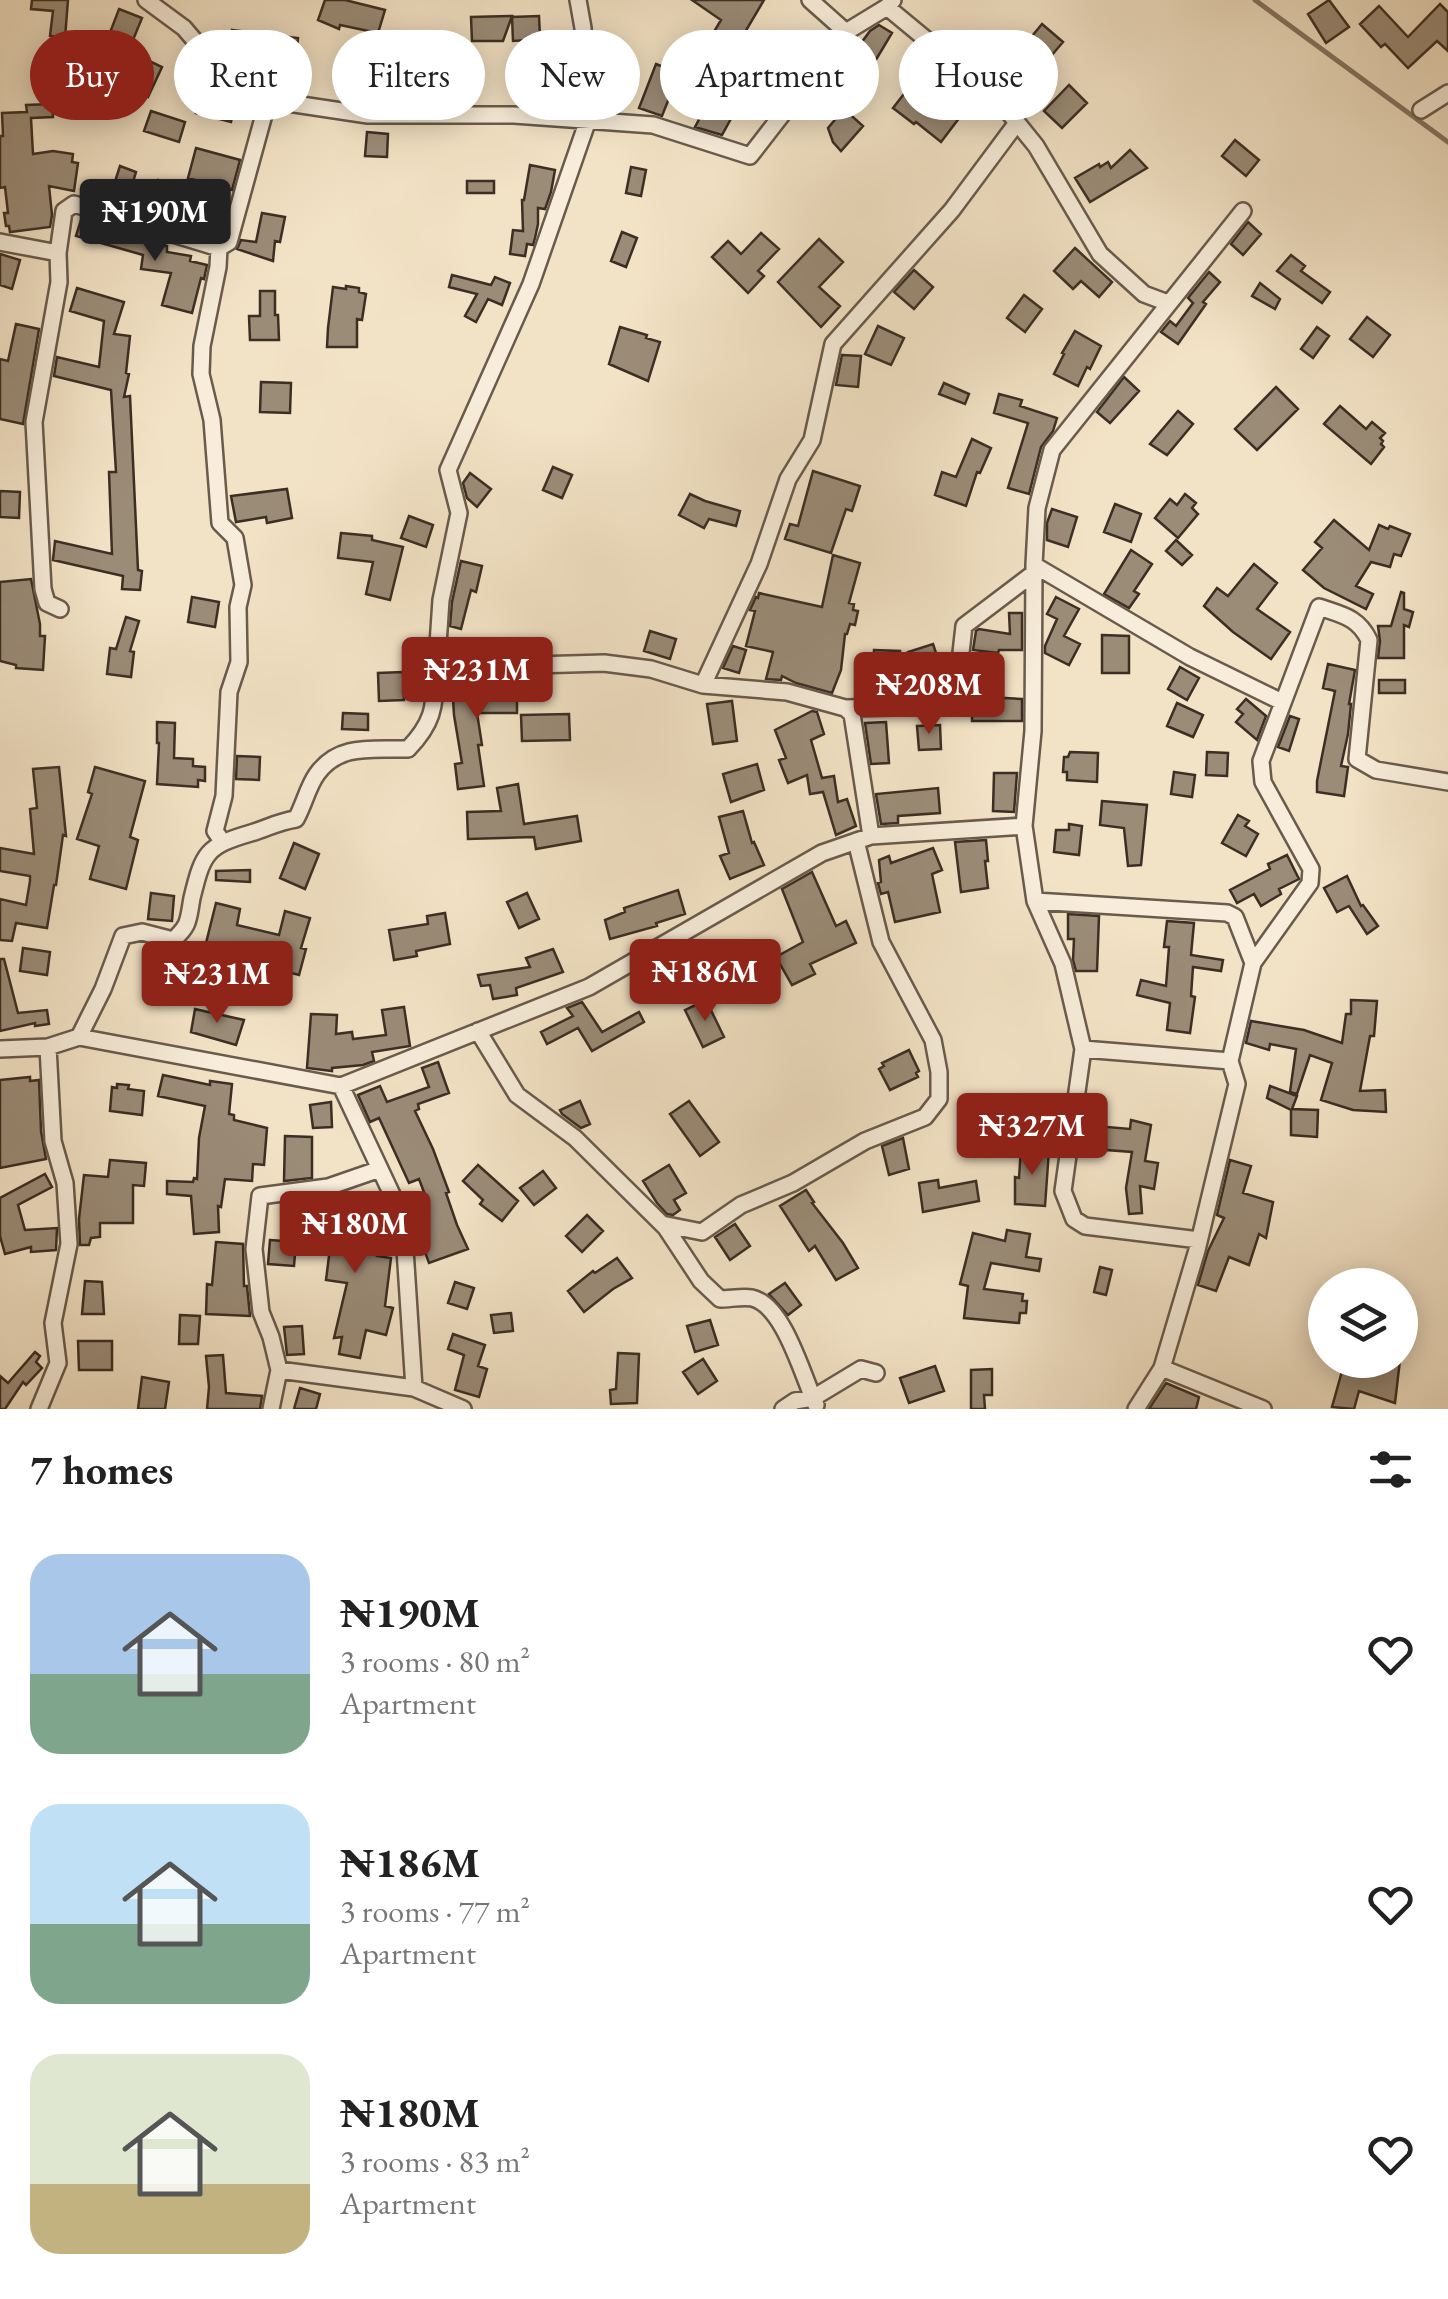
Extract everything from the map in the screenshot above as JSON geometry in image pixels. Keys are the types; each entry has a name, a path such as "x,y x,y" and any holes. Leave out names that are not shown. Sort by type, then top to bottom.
{"street":[{"path":"146,0 186,30"},
{"path":"578,0 583,30"},
{"path":"810,0 844,30"},
{"path":"849,30 890,4 998,99 1036,146 1100,254 1144,294 1168,303"},
{"path":"1420,110 1448,94"},
{"path":"312,107 368,115 505,115"},
{"path":"60,609 47,603 43,588 34,422 59,282 59,236 64,211 74,204 218,248 230,242 263,120"},
{"path":"79,1036 123,936 142,932 173,940 186,930 196,880 208,853 222,842 296,819 314,776 340,752 408,749 424,732 434,710 441,600 459,512 448,470 531,284 588,120 653,125 750,156 778,120"},
{"path":"703,685 759,564 788,479 812,440 833,344 952,210 1016,124"},
{"path":"1200,1240 1085,1226 1074,1220 1063,1190 1083,1049 1063,964 1035,901 1024,826 1033,731 1034,569 1037,508 1052,450 1243,210"},
{"path":"0,242 58,253"},
{"path":"218,248 201,374 212,420 220,523 235,538 243,585 238,606 240,662 228,692 224,796 215,831 222,842"},
{"path":"436,674 462,668 604,663 652,669 703,685 769,690 845,708 943,706 958,679 964,626 1034,569"},
{"path":"1034,569 1282,702"},
{"path":"1136,1409 1162,1368 1200,1240 1236,1084 1230,1062 1254,963 1310,883 1311,870 1263,782 1261,762 1319,607 1362,625 1369,640 1357,759 1376,770 1448,782"},
{"path":"662,1224 702,1232 740,1205 793,1183 866,1141 925,1117 939,1100 940,1072 933,1040 881,942 864,839 852,714 845,708"},
{"path":"0,1050 48,1047 79,1036 341,1086 589,987 822,853 864,839 1024,826"},
{"path":"1035,901 1228,914 1235,917 1254,963"},
{"path":"478,1031 517,1094 575,1138 662,1224 701,1281 720,1299 752,1298 770,1306 814,1402"},
{"path":"38,1409 58,1364 53,1323 70,1244 65,1183 53,1141 48,1047"},
{"path":"1083,1049 1230,1062"},
{"path":"341,1086 404,1218 414,1388"},
{"path":"271,1409 279,1370 261,1312 254,1249 260,1196 328,1187 380,1170"},
{"path":"1162,1368 1264,1409"},
{"path":"782,1409 795,1401 814,1402 861,1369 876,1373"},
{"path":"279,1370 414,1388 463,1409"}],"building":[{"path":"32,0 68,0 66,30 51,30 53,11 31,9"},
{"path":"325,0 345,0 385,10 379,30 340,25 339,29 318,20"},
{"path":"692,0 764,0 746,30 715,30 721,20"},
{"path":"1329,0 1349,27 1326,43 1308,14"},
{"path":"1440,4 1448,12 1448,51 1437,41 1408,68 1360,24 1379,6 1408,37"},
{"path":"119,9 142,18 137,30 111,30"},
{"path":"512,16 503,41 485,41 485,30 472,30 471,17"},
{"path":"539,16 540,30 513,30 512,17"},
{"path":"879,25 892,33 879,55 879,30 872,30"},
{"path":"154,63 162,67 154,84"},
{"path":"656,64 660,66 660,115 640,105"},
{"path":"1069,85 1087,103 1062,128 1054,120 1058,120 1058,96"},
{"path":"26,105 30,105 33,154 73,154 72,162 78,163 74,191 49,186 50,227 10,232 4,213 8,213 5,187 0,188 2,113 27,112"},
{"path":"154,112 185,122 179,142 144,131 148,120 154,120"},
{"path":"699,120 730,120 722,135 695,127"},
{"path":"835,120 856,120 863,126 841,151 828,128"},
{"path":"909,120 958,120 941,142"},
{"path":"367,132 388,134 387,157 365,156"},
{"path":"1235,140 1259,160 1246,176 1222,156"},
{"path":"196,148 240,160 232,190 188,178"},
{"path":"1130,150 1147,168 1090,202 1075,178 1099,164 1100,167 1108,162 1111,168"},
{"path":"530,165 555,170 551,192 545,209 538,208 533,245 527,244 525,256 510,254 513,230 523,231 522,200"},
{"path":"120,166 136,172 125,208 108,203"},
{"path":"631,167 646,170 641,196 626,193"},
{"path":"158,180 187,189 182,204 213,214 207,232 148,214"},
{"path":"467,181 494,181 494,193 467,193"},
{"path":"262,213 285,217 280,242 275,241 273,261 237,249 241,240 256,242"},
{"path":"81,220 134,235 132,241 167,246 167,252 191,256 190,261 207,265 192,313 162,305 171,273 141,269 143,255 76,236"},
{"path":"1248,222 1261,234 1243,255 1231,244"},
{"path":"622,232 637,238 626,267 611,261"},
{"path":"761,233 779,249 758,271 764,276 748,293 712,257 728,241 741,254"},
{"path":"819,239 843,262 819,287 840,306 821,327 778,282"},
{"path":"1075,248 1112,282 1099,297 1081,281 1073,289 1054,271"},
{"path":"0,254 20,260 12,289 0,285"},
{"path":"1291,255 1305,266 1301,271 1330,292 1322,303 1277,271"},
{"path":"914,270 933,287 914,309 894,292"},
{"path":"1209,272 1220,282 1178,344 1161,332 1170,321 1176,326 1193,303 1188,298"},
{"path":"452,275 491,285 495,277 510,283 502,305 488,299 476,322 465,316 477,294 449,287"},
{"path":"1260,283 1280,299 1275,309 1252,296"},
{"path":"346,286 366,294 362,320 357,319 357,347 327,347 333,287"},
{"path":"77,288 124,302 114,334 130,336 124,397 130,396 140,590 122,589 123,576 53,560 55,541 112,554 109,472 116,472 111,390 54,376 57,357 99,367 104,321 70,311"},
{"path":"260,291 275,291 279,340 250,340 249,316 260,316"},
{"path":"1024,295 1042,309 1025,332 1007,318"},
{"path":"1367,317 1390,335 1373,357 1350,339"},
{"path":"16,324 39,329 23,424 0,419 0,359 8,361"},
{"path":"878,326 904,338 891,365 865,354"},
{"path":"620,327 660,342 648,381 609,364"},
{"path":"1317,327 1329,336 1313,358 1301,349"},
{"path":"1075,331 1101,346 1078,386 1054,374"},
{"path":"842,355 861,356 858,387 836,385"},
{"path":"1124,377 1139,391 1110,423 1097,412"},
{"path":"261,382 291,383 290,413 260,412"},
{"path":"944,383 969,394 965,404 939,394"},
{"path":"1276,387 1298,409 1257,450 1235,429"},
{"path":"999,394 1022,400 1020,406 1057,418 1041,447 1029,494 1008,488 1028,423 994,413"},
{"path":"1340,406 1366,429 1372,422 1385,433 1380,438 1384,447 1371,464 1324,424"},
{"path":"1178,411 1193,424 1167,455 1150,444"},
{"path":"972,439 991,448 980,473 977,472 966,506 935,495 942,472 956,477"},
{"path":"553,467 572,475 562,498 543,490"},
{"path":"813,471 860,486 852,511 846,509 831,553 785,539 790,524 798,526"},
{"path":"470,473 491,489 477,507 467,498 463,483"},
{"path":"287,489 292,518 267,523 266,517 236,522 231,496"},
{"path":"0,491 20,492 19,518 0,517"},
{"path":"690,494 740,511 736,526 709,519 704,528 679,515"},
{"path":"1185,494 1196,503 1192,508 1198,514 1178,538 1155,518 1170,499 1177,505"},
{"path":"1115,504 1141,514 1131,542 1104,532"},
{"path":"1052,509 1077,517 1068,547 1047,540"},
{"path":"409,516 433,525 426,547 401,538"},
{"path":"1334,520 1369,550 1379,525 1410,534 1401,556 1394,554 1390,567 1371,562 1356,586 1373,594 1366,609 1324,588 1303,570 1322,548 1315,542"},
{"path":"341,533 372,536 372,540 403,547 390,600 366,594 373,562 338,558"},
{"path":"1176,540 1192,555 1182,565 1166,551"},
{"path":"1131,550 1152,564 1134,591 1139,594 1129,608 1104,594"},
{"path":"833,555 860,563 849,603 858,611 855,625 850,624 845,634 841,670 832,693 782,676 781,680 766,679 773,652 746,646 755,611 750,610 756,597 759,593 822,607"},
{"path":"461,561 482,566 461,629 450,626"},
{"path":"1254,564 1277,583 1257,609 1290,632 1271,659 1204,606 1217,588 1228,596"},
{"path":"31,579 40,636 45,636 43,670 16,668 0,661 0,582"},
{"path":"1401,592 1404,609 1413,612 1409,627 1404,625 1404,658 1378,658 1378,626 1391,626"},
{"path":"192,597 219,602 215,627 188,622"},
{"path":"1056,597 1079,609 1064,636 1080,644 1069,665 1045,653 1057,619 1047,614"},
{"path":"1009,613 1022,613 1022,650 973,650 979,629 1010,634"},
{"path":"126,617 139,621 130,651 134,652 131,677 107,674 110,648 116,649"},
{"path":"650,631 676,639 670,659 644,651"},
{"path":"1102,635 1129,636 1129,673 1102,673"},
{"path":"933,644 942,671 917,680 908,652"},
{"path":"733,646 746,650 739,673 723,668"},
{"path":"874,650 900,651 898,696 872,696"},
{"path":"1328,664 1355,670 1341,766 1348,767 1344,796 1317,792 1335,691 1323,688"},
{"path":"1180,667 1199,678 1187,700 1168,689"},
{"path":"403,672 404,700 379,701 378,673"},
{"path":"477,678 478,682 517,682 517,713 477,713 484,786 458,789 455,764 462,763 452,681"},
{"path":"1379,680 1405,680 1405,693 1379,693"},
{"path":"972,696 1022,699 1022,721 972,721"},
{"path":"1246,699 1266,716 1257,740 1236,722 1243,714 1237,709"},
{"path":"732,701 737,741 713,744 707,704"},
{"path":"1177,703 1203,715 1193,737 1167,726"},
{"path":"817,712 824,734 811,740 822,778 834,776 838,802 847,799 856,826 836,835 823,792 810,794 807,775 788,783 779,760 786,758 775,730"},
{"path":"343,713 368,714 368,730 342,729"},
{"path":"569,714 570,740 522,741 521,715"},
{"path":"1290,716 1299,719 1289,751 1278,747"},
{"path":"157,722 175,723 174,758 193,759 193,766 205,767 205,781 198,780 198,787 157,784"},
{"path":"886,722 889,763 871,764 865,723"},
{"path":"940,725 941,749 919,750 917,726"},
{"path":"1070,752 1098,753 1097,782 1067,780 1064,757"},
{"path":"1207,752 1228,753 1227,776 1206,775"},
{"path":"237,756 260,757 259,780 236,779"},
{"path":"757,764 764,790 731,802 723,774"},
{"path":"59,767 66,836 63,835 47,928 16,923 12,941 0,940 0,899 26,905 30,876 0,871 0,848 34,854 30,809 37,808 33,769"},
{"path":"95,767 145,781 130,837 138,840 126,889 90,879 99,846 77,839 92,794 88,792"},
{"path":"1174,772 1195,775 1192,797 1171,794"},
{"path":"994,773 1017,773 1014,812 993,811"},
{"path":"518,784 524,824 577,816 581,841 536,849 534,837 468,839 467,812 501,811 497,788"},
{"path":"938,788 940,813 898,816 898,823 881,824 876,794"},
{"path":"1102,801 1147,805 1141,865 1128,866 1124,828 1100,825"},
{"path":"743,811 752,843 764,865 730,879 720,856 729,853 719,817"},
{"path":"1238,815 1249,821 1245,826 1258,834 1246,856 1222,843"},
{"path":"1069,824 1082,826 1079,855 1054,852 1056,830 1069,830"},
{"path":"986,840 988,888 961,892 955,842"},
{"path":"294,843 319,854 305,889 280,878"},
{"path":"933,848 942,870 932,874 940,912 895,922 888,892 881,894 878,883 879,860 889,856 891,863"},
{"path":"1287,855 1299,879 1279,889 1281,894 1261,906 1254,894 1237,903 1230,890 1270,869 1268,864"},
{"path":"250,870 250,882 216,880 216,871"},
{"path":"812,872 836,926 846,921 856,943 810,964 815,974 792,985 776,957 803,942 782,889"},
{"path":"1347,876 1361,906 1378,926 1367,934 1349,906 1337,912 1324,888"},
{"path":"678,890 685,914 610,939 605,920 625,912 624,908"},
{"path":"151,893 174,896 172,921 148,919"},
{"path":"527,893 539,919 519,928 507,902"},
{"path":"216,903 240,909 237,925 279,935 285,911 310,918 301,948 306,949 299,975 224,954 215,991 192,986"},
{"path":"445,913 450,944 394,960 389,930 428,924 427,916"},
{"path":"1068,914 1099,916 1097,971 1076,971 1074,939 1068,939"},
{"path":"1167,921 1194,923 1191,955 1223,960 1221,971 1193,967 1191,996 1195,997 1190,1033 1167,1030 1170,1003 1137,995 1141,980 1166,986"},
{"path":"23,948 50,952 47,975 20,971"},
{"path":"553,949 563,972 516,988 517,995 493,999 490,985 481,986 478,975 530,967 526,958"},
{"path":"0,959 4,959 18,1013 47,1010 49,1024 0,1031"},
{"path":"706,1000 724,1037 703,1047 685,1010"},
{"path":"1351,1000 1377,1001 1374,1036 1370,1036 1360,1091 1385,1090 1386,1112 1353,1110 1321,1100 1332,1063 1310,1055 1297,1094 1290,1092 1296,1049 1270,1044 1269,1050 1246,1043 1251,1021 1304,1030 1342,1043"},
{"path":"582,1002 602,1032 639,1012 644,1022 592,1051 578,1028 547,1044 541,1032 573,1016 567,1008"},
{"path":"404,1007 410,1046 372,1052 374,1061 363,1065 332,1071 307,1068 311,1014 337,1015 336,1034 352,1032 353,1039 386,1035 382,1010"},
{"path":"195,1009 244,1020 236,1045 191,1032"},
{"path":"909,1050 918,1077 890,1090 879,1069 884,1066 882,1063"},
{"path":"438,1062 449,1093 418,1104 415,1111 433,1149 468,1249 429,1263 414,1208 428,1203 419,1179 409,1183 379,1118 370,1122 358,1095 380,1086 387,1102 429,1087 422,1068"},
{"path":"163,1075 210,1085 210,1081 232,1084 229,1114 234,1115 234,1120 267,1128 264,1165 253,1164 252,1181 225,1179 221,1207 218,1206 219,1232 194,1234 191,1196 167,1194 167,1181 197,1179 205,1106 158,1096"},
{"path":"30,1077 30,1081 39,1080 46,1159 0,1168 0,1080"},
{"path":"117,1084 144,1091 142,1115 110,1111 112,1087 117,1088"},
{"path":"1270,1086 1297,1096 1292,1109 1318,1110 1317,1137 1291,1135 1291,1110 1267,1098"},
{"path":"580,1101 590,1124 581,1128 560,1110"},
{"path":"689,1101 719,1142 700,1156 670,1114"},
{"path":"331,1102 332,1127 313,1128 310,1105"},
{"path":"1131,1120 1151,1125 1145,1161 1158,1163 1154,1189 1140,1186 1142,1213 1129,1214 1126,1188 1132,1152 1080,1148 1084,1125 1130,1129"},
{"path":"285,1136 312,1137 312,1178 284,1181"},
{"path":"903,1138 909,1169 889,1175 882,1146"},
{"path":"1021,1148 1049,1150 1045,1206 1015,1204"},
{"path":"110,1160 146,1163 144,1186 133,1185 133,1223 100,1223 100,1237 91,1238 89,1245 80,1245 84,1175 108,1177"},
{"path":"1230,1160 1251,1166 1243,1193 1273,1202 1266,1238 1259,1234 1249,1265 1229,1257 1216,1291 1198,1285 1224,1218 1217,1215"},
{"path":"478,1165 518,1201 502,1221 480,1204 483,1200 463,1181"},
{"path":"669,1165 686,1193 674,1200 680,1210 673,1215 657,1203 643,1181"},
{"path":"543,1171 556,1188 534,1205 520,1188"},
{"path":"45,1174 52,1187 18,1205 25,1230 57,1228 56,1250 31,1252 31,1247 5,1254 0,1236 0,1198"},
{"path":"938,1180 939,1188 976,1181 979,1201 923,1212 919,1183"},
{"path":"806,1190 858,1268 836,1280 815,1246 809,1251 780,1206"},
{"path":"305,1214 382,1222 377,1256 391,1258 385,1306 393,1308 386,1335 366,1330 360,1358 339,1354 342,1337 334,1338 347,1283 326,1280 331,1240 302,1237"},
{"path":"587,1215 603,1231 582,1252 566,1236"},
{"path":"735,1224 750,1246 730,1260 715,1237"},
{"path":"1007,1230 1030,1234 1026,1257 1041,1259 1039,1271 991,1263 984,1289 1023,1294 1026,1313 1020,1313 1019,1323 964,1318 968,1286 960,1284 973,1233 1005,1241"},
{"path":"270,1240 296,1242 294,1266 268,1264"},
{"path":"216,1242 243,1244 244,1286 250,1316 206,1314 207,1284 212,1285"},
{"path":"617,1258 632,1278 584,1312 568,1291"},
{"path":"1100,1267 1112,1270 1106,1295 1094,1292"},
{"path":"85,1281 102,1282 104,1314 82,1314"},
{"path":"455,1282 474,1288 467,1309 448,1303"},
{"path":"785,1283 801,1305 788,1315 769,1294"},
{"path":"511,1313 513,1331 494,1333 491,1315"},
{"path":"180,1315 200,1316 198,1344 179,1344"},
{"path":"710,1320 718,1345 695,1352 687,1326"},
{"path":"302,1326 304,1354 287,1355 284,1327"},
{"path":"453,1334 485,1345 478,1366 487,1369 479,1397 455,1390 464,1355 448,1349"},
{"path":"78,1341 112,1341 112,1370 79,1370"},
{"path":"35,1352 40,1356 36,1362 42,1368 26,1385 23,1382 5,1409 0,1409 0,1376 8,1383"},
{"path":"618,1353 639,1354 637,1403 611,1404"},
{"path":"223,1355 226,1393 262,1396 260,1409 207,1409 206,1356"},
{"path":"703,1359 717,1381 698,1394 683,1372"},
{"path":"935,1366 944,1391 909,1403 900,1378"},
{"path":"992,1369 992,1395 984,1395 985,1409 971,1409 971,1370"},
{"path":"142,1377 169,1382 165,1409 138,1409"},
{"path":"1340,1378 1398,1378 1395,1403 1359,1391 1354,1409 1332,1407"},
{"path":"1166,1383 1199,1397 1196,1409 1149,1409"},
{"path":"300,1388 320,1394 316,1409 294,1409"}],"waterway":[{"path":"1255,0 1448,142"}]}
